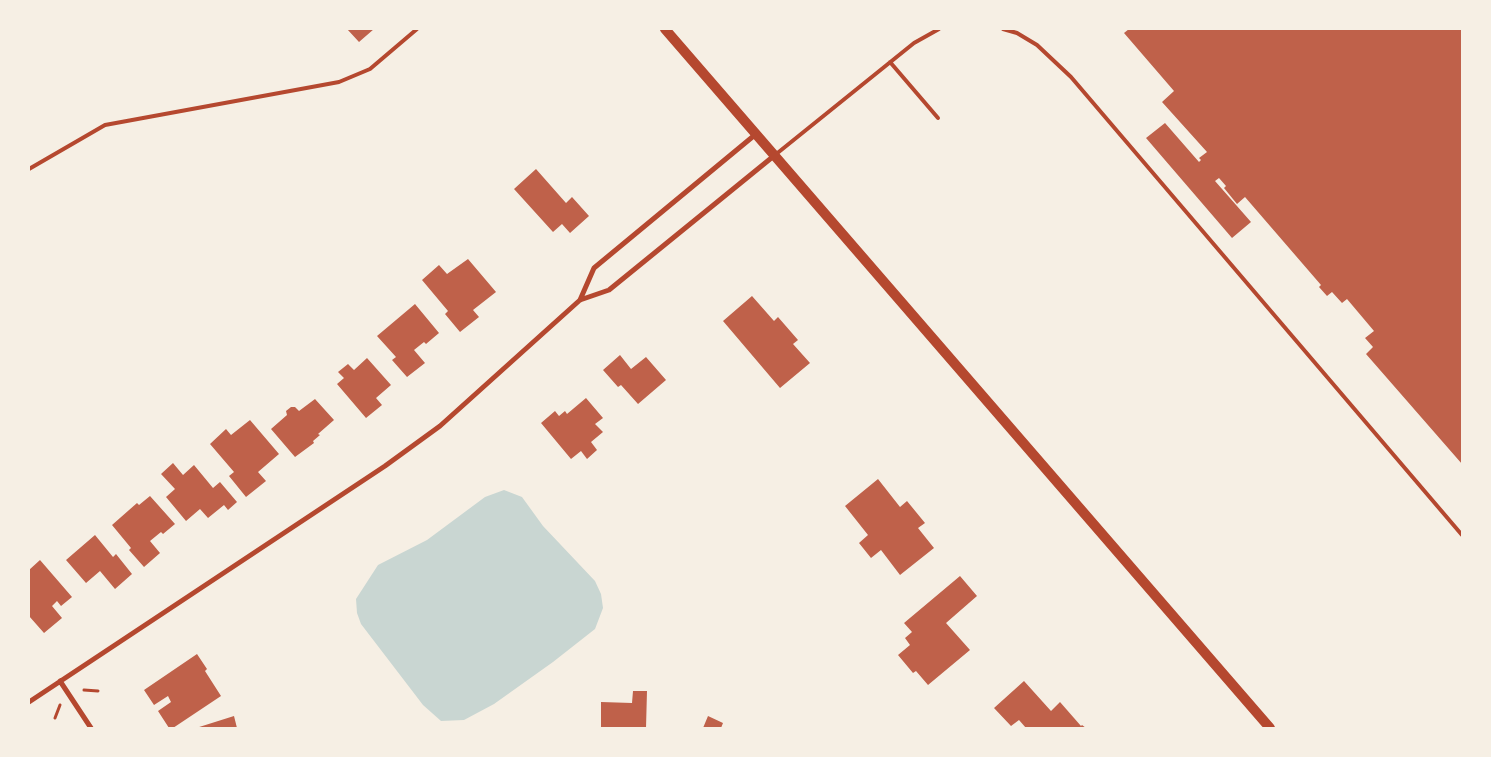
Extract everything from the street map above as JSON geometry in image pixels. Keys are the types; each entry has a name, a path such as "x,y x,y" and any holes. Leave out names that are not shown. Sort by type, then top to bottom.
{"main road":[{"path":"665,29 1270,728"}],"street":[{"path":"580,300 594,268 756,134"},
{"path":"29,702 385,466 432,432 580,300 610,290 775,155"},
{"path":"60,681 91,728"}],"lane":[{"path":"29,169 105,125 339,82 370,69 417,29"},
{"path":"775,155 914,43 939,29"},
{"path":"1003,29 1017,33 1037,45 1071,77 1462,535"},
{"path":"890,62 938,118"}],"shaded area":[{"path":"504,490 522,497 543,526 595,581 601,594 603,608 595,629 494,704 464,720 441,721 423,705 361,624 357,613 356,599 378,565 427,540 485,497"}],"building":[{"path":"347,29 374,29 359,42"},
{"path":"1129,29 1462,29 1462,464 1366,354 1373,347 1365,338 1374,331 1347,299 1342,303 1332,292 1327,296 1319,287 1321,285 1245,197 1237,204 1224,188 1226,186 1219,178 1215,181 1251,222 1232,238 1146,138 1165,123 1199,162 1201,160 1199,158 1207,152 1162,102 1174,91 1124,33"},
{"path":"536,169 566,203 572,197 589,216 570,233 562,224 553,232 514,189"},
{"path":"468,259 496,292 473,310 479,317 460,332 445,314 448,311 422,280 439,265 447,274"},
{"path":"752,296 774,321 778,317 798,340 793,344 810,363 780,388 723,321"},
{"path":"415,304 439,333 426,344 424,342 414,350 425,363 407,377 392,360 396,357 377,336"},
{"path":"620,355 631,369 646,357 666,380 638,404 621,385 618,387 603,370"},
{"path":"367,358 391,385 376,398 382,405 366,418 337,384 344,378 338,372 348,364 354,370"},
{"path":"586,398 603,418 595,424 603,432 591,442 597,450 587,459 581,451 571,459 541,423 555,411 559,416 565,411 567,414"},
{"path":"315,399 334,420 318,434 320,435 313,441 314,443 295,457 271,429 287,415 286,411 291,407 295,407 299,411"},
{"path":"250,420 279,454 258,472 266,481 246,497 229,476 234,472 210,444 226,429 231,435"},
{"path":"173,463 183,475 194,465 213,488 220,482 237,502 228,510 224,505 208,518 200,509 186,521 166,497 175,489 161,474"},
{"path":"878,479 900,507 907,501 925,523 918,528 934,548 900,575 881,550 871,558 859,543 868,535 845,506"},
{"path":"150,496 175,524 163,534 161,532 150,541 160,553 144,567 129,550 131,548 112,525 137,503 139,505"},
{"path":"95,535 113,557 116,554 132,574 115,589 100,571 86,583 66,560"},
{"path":"40,560 72,597 61,606 57,601 52,606 62,618 44,633 29,616 29,570"},
{"path":"960,576 977,596 946,623 970,650 928,685 916,671 913,673 898,655 910,645 905,638 912,632 904,623"},
{"path":"197,654 221,696 173,728 169,728 158,711 171,702 168,696 154,705 144,690"},
{"path":"1024,681 1051,711 1060,702 1081,726 1086,728 1026,728 1019,720 1011,726 994,708"},
{"path":"633,691 647,691 646,728 601,728 601,702 632,703"},
{"path":"234,716 237,728 196,728"},
{"path":"708,716 723,723 721,728 703,728"}]}
